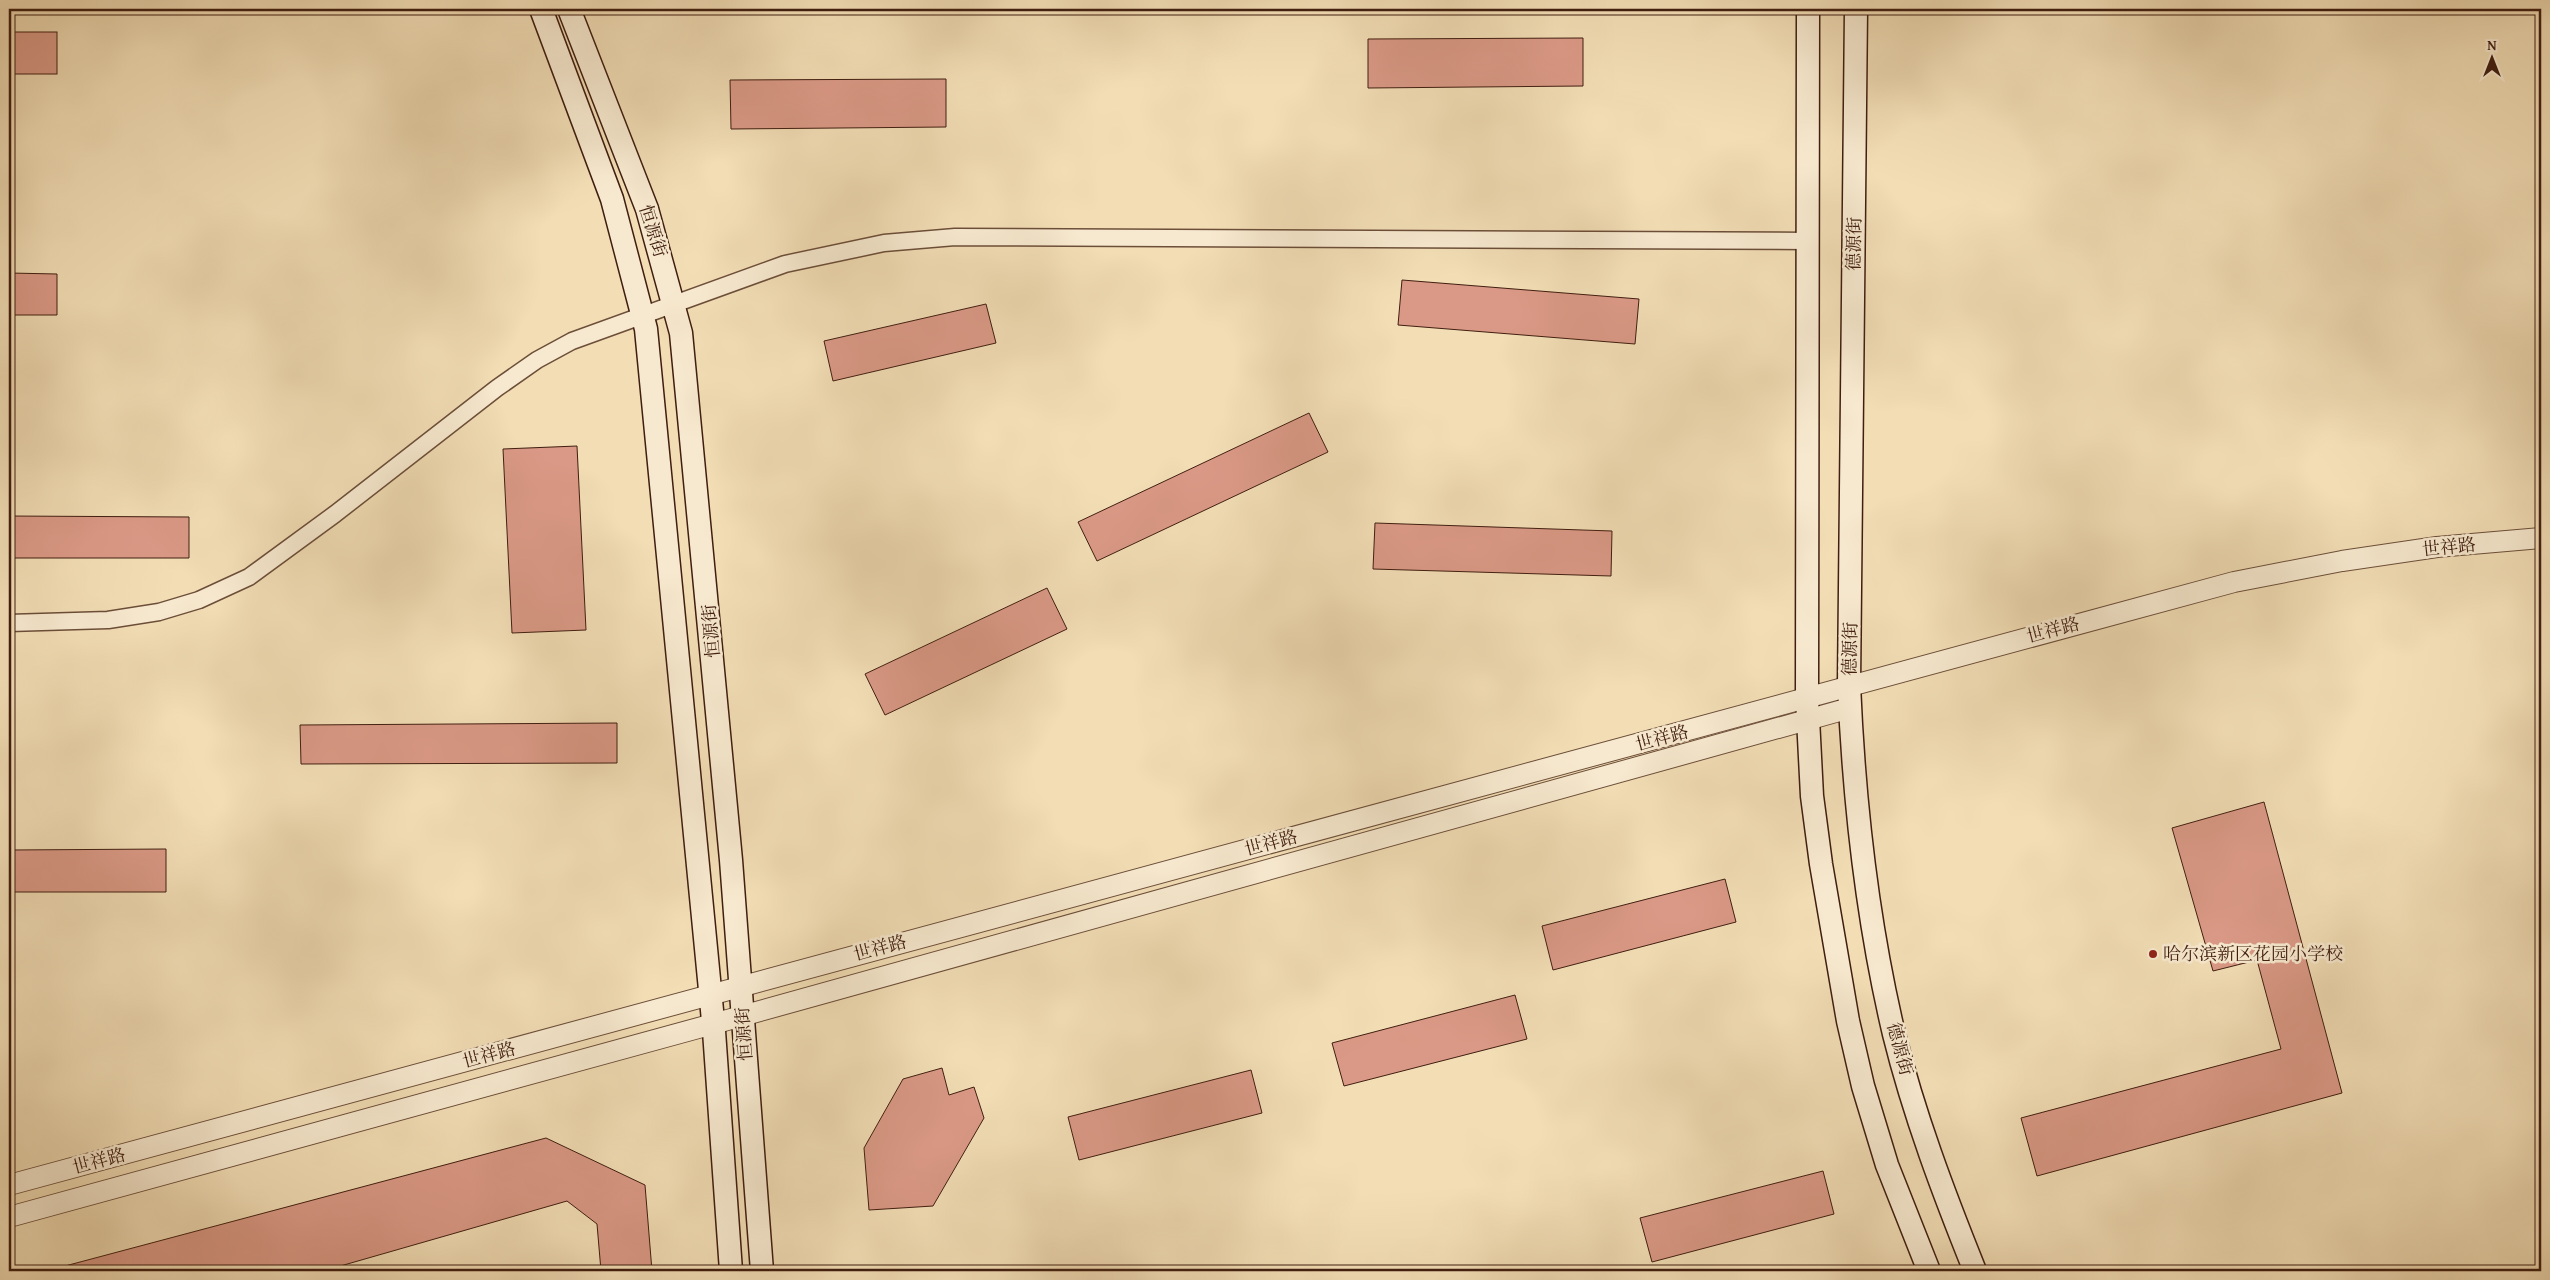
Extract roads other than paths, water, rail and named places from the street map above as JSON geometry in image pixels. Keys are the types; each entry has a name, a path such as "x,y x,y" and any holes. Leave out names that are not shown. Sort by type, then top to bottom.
{"main road":[{"name":"恒源街","path":"540,9 612,199 642,314 648,349 713,1024 731,1271"},
{"name":"恒源街","path":"569,9 647,209 681,333 700,512 741,986 762,1271"},
{"path":"1808,9 1807,709 1812,796 1821,864 1848,1021 1863,1086 1887,1165 1929,1271"},
{"name":"德源街","path":"1856,9 1849,685 1853,766 1872,915 1894,1035 1945,1197 1975,1271"}],"street":[{"path":"9,623 108,620 159,612 199,600 249,577 335,514 496,388 537,360 572,341 642,314 785,264 884,243 954,237 1808,241"},
{"name":"世祥路","path":"9,1217 743,1016 1807,709 1849,685 2234,582 2361,558 2437,547 2541,538"},
{"name":"世祥路","path":"9,1186 710,994 1807,709 1850,708"}],"place":[{"name":"哈尔滨新区花园小学校","path":"2153,954"}]}
